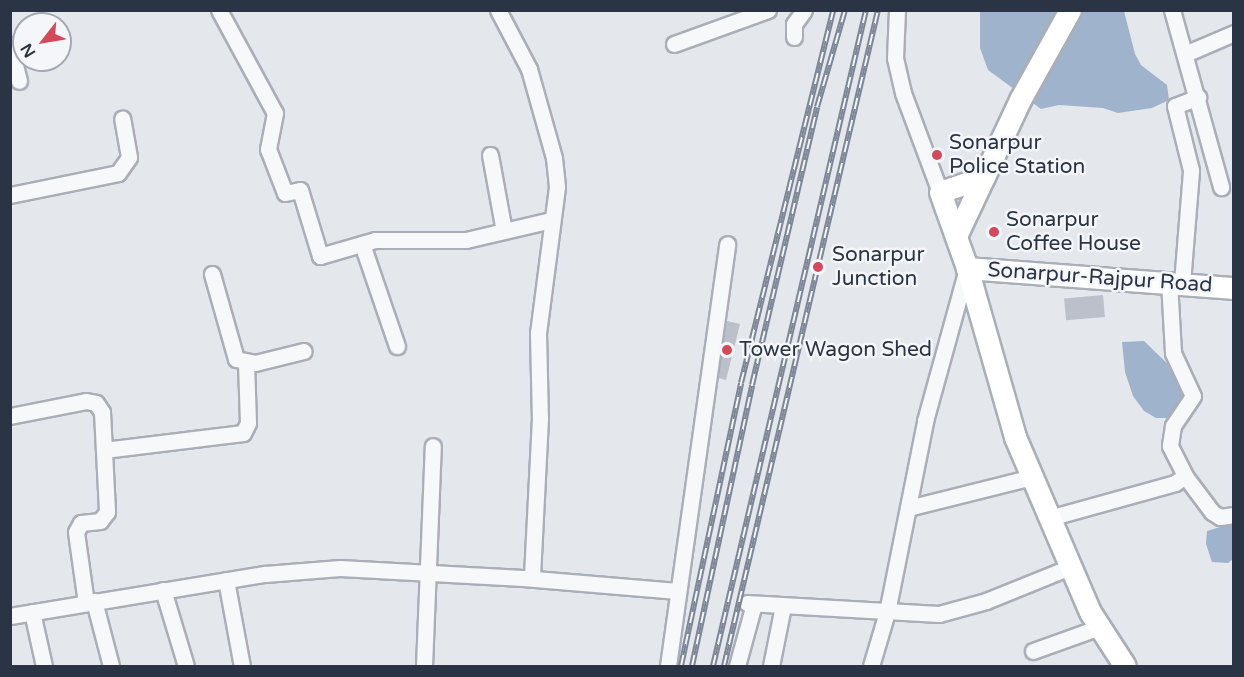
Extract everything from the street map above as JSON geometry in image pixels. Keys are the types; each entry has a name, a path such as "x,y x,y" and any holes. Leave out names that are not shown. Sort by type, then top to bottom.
{"main road":[{"path":"956,236 1021,98 1070,10"},
{"path":"984,177 940,192 967,268 1015,437 1070,567 1100,627 1125,666"},
{"name":"Sonarpur-Rajpur Road","path":"967,268 1233,288"}],"street":[{"path":"219,10 275,113 268,149 285,193 300,190 320,256 393,238 466,240 551,219"},
{"path":"498,10 529,69 549,139 557,188 551,219 538,333 540,418 532,578"},
{"path":"674,44 737,16 768,10"},
{"path":"794,37 794,24 804,10"},
{"path":"897,10 895,58 903,93 940,192"},
{"path":"1172,10 1221,187"},
{"path":"1185,54 1233,33"},
{"path":"10,45 20,81"},
{"path":"1198,98 1175,106 1191,170 1176,282 1173,353 1193,396 1169,437 1170,446 1185,476 1212,512 1220,517 1233,515"},
{"path":"10,195 118,172 129,157 122,119"},
{"path":"489,156 504,231"},
{"path":"362,244 397,346"},
{"path":"668,666 727,244"},
{"path":"871,666 887,612 925,421 967,268"},
{"path":"212,274 231,351 236,359 246,364 304,351"},
{"path":"104,450 243,433 248,423 246,364"},
{"path":"10,416 96,403 102,412 107,512 100,521 81,524 76,532 90,602 111,666"},
{"path":"424,666 434,446"},
{"path":"1049,518 1175,483 1185,476"},
{"path":"908,508 1032,477"},
{"path":"737,666 751,603 939,614 971,606 1070,567"},
{"path":"10,616 226,580 340,568 532,578 677,591"},
{"path":"226,580 242,666"},
{"path":"164,590 186,666"},
{"path":"771,666 783,606"},
{"path":"32,612 44,666"},
{"path":"1034,651 1100,627"}],"water":[{"path":"980,11 1124,11 1135,54 1141,65 1167,85 1169,100 1152,108 1118,113 1103,108 1059,105 1041,109 988,70 980,48"},
{"path":"1144,341 1177,373 1189,393 1168,418 1156,418 1144,411 1133,396 1125,372 1122,342"},
{"path":"1233,523 1233,559 1228,563 1212,562 1206,544 1207,531"}],"building":[{"path":"1103,295 1105,317 1066,320 1064,298"},
{"name":"Tower Wagon Shed","path":"727,321 740,324 726,380 718,378"}],"railway":[{"path":"681,666 741,383 833,10"},
{"path":"692,666 752,385 817,107 845,10"},
{"path":"713,666 866,10"},
{"path":"724,666 878,10"}],"place":[{"name":"Sonarpur Police Station","path":"937,155"},
{"name":"Sonarpur Coffee House","path":"994,232"},
{"name":"Sonarpur Junction","path":"818,267"},
{"name":"Tower Wagon Shed","path":"727,350"}]}
